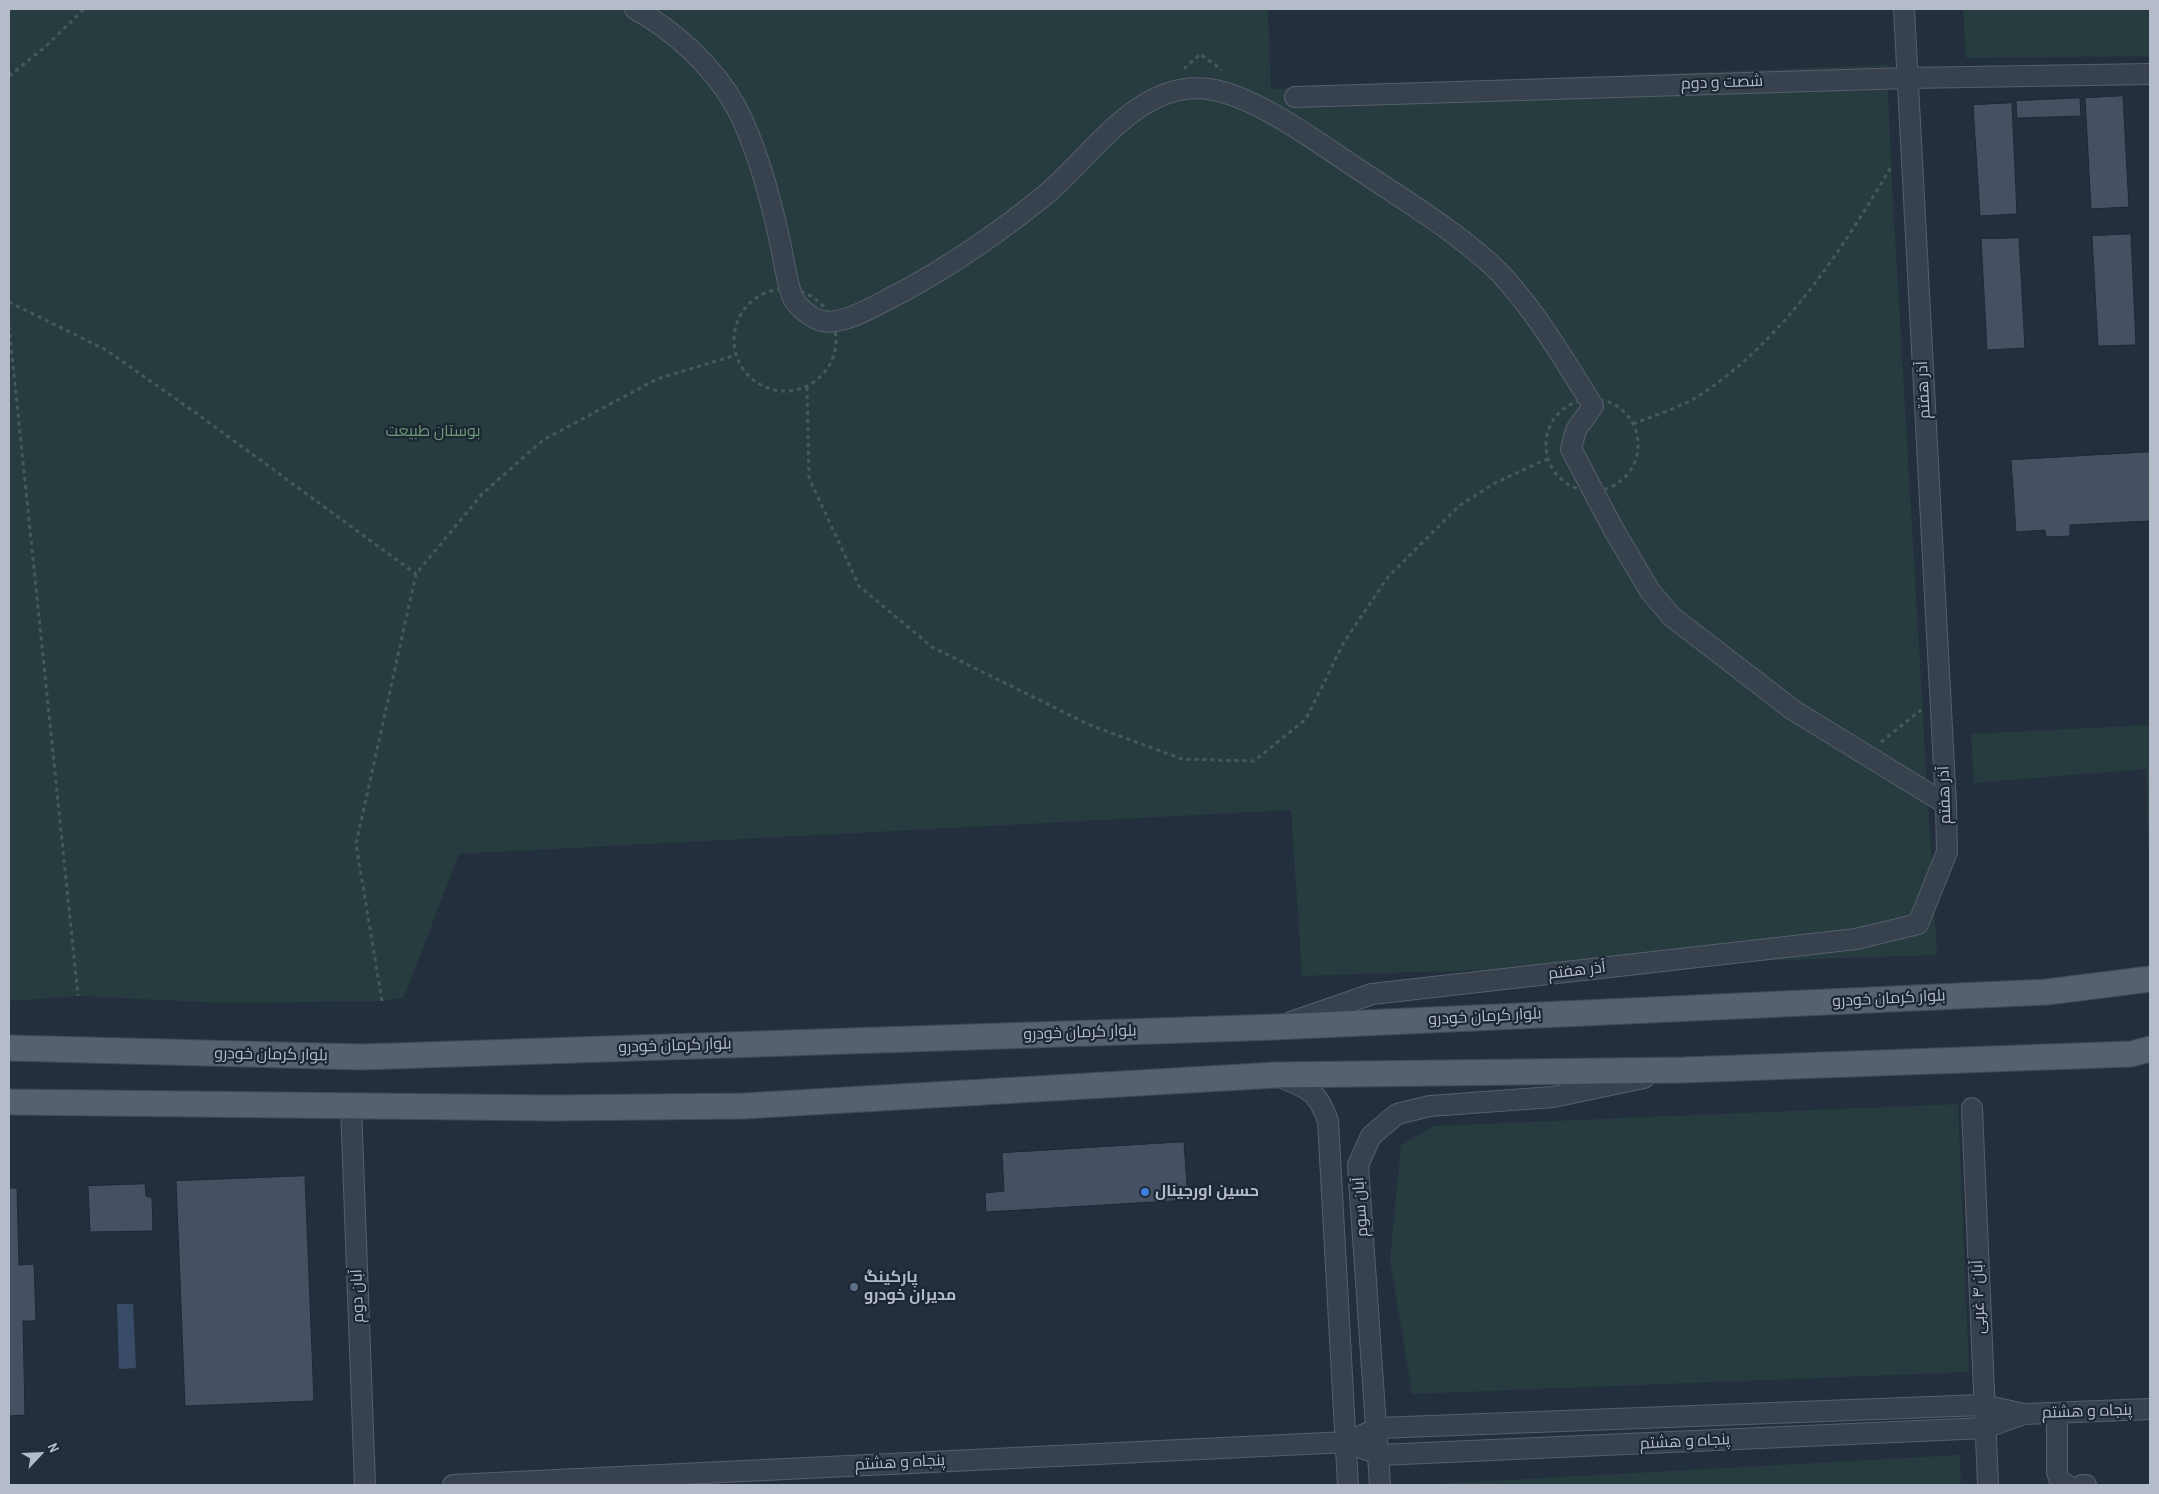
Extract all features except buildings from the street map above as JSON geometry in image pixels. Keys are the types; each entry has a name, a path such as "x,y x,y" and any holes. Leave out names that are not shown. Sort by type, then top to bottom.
{"main road":[{"name":"بلوار کرمان خودرو","path":"9,1048 362,1057 1276,1027 2047,992 2150,979"},
{"path":"9,1102 351,1107 552,1108 743,1106 1276,1075 1682,1070 2144,1052"}],"street":[{"path":"635,9 655,20 693,53 724,86 738,110 766,186 793,299 810,316 824,322 851,317 943,268 1047,194 1128,113 1167,93 1185,89 1208,89 1240,98 1265,110 1326,148 1456,237 1499,273 1544,328 1593,406 1576,430 1571,449 1615,532 1650,591 1671,616 1793,710 1946,804"},
{"name":"آذر هفتم","path":"1276,1027 1372,994 1856,939 1918,924 1947,852 1904,9"},
{"name":"شصت و دوم","path":"1295,96 1908,78 2150,74"},
{"name":"آبان سوم","path":"1380,1485 1380,1455 1358,1165 1371,1136 1397,1114 1430,1106 1553,1097 1682,1070"},
{"name":"آبان سوم","path":"1276,1075 1304,1087 1321,1100 1328,1121 1348,1485"},
{"name":"آبان دوم","path":"351,1107 365,1485"},
{"name":"آبان ۴ غربی","path":"1972,1108 1983,1405 1988,1485"},
{"name":"پنجاه و هشتم","path":"453,1485 640,1480 1347,1442 1378,1428 1983,1405 2024,1414 2150,1409"},
{"name":"پنجاه و هشتم","path":"1347,1442 1380,1455 1985,1428 2024,1414"},
{"path":"2057,1414 2056,1472 2060,1482 2067,1485"}],"path":[{"path":"9,76 45,48 84,9"},
{"path":"1178,74 1200,54 1226,72"},
{"path":"1633,424 1702,394 1757,351 1818,279 1891,167"},
{"path":"771,290 796,290 818,300 829,312 836,328 836,346 832,363 821,377 807,387 790,392 772,390 756,383 744,371 736,355 734,339 740,315 756,297 771,290"},
{"path":"9,302 106,350 196,413 416,574"},
{"path":"836,328 844,325"},
{"path":"9,326 78,996"},
{"path":"382,1001 356,844 416,574 482,494 543,440 657,378 736,355"},
{"path":"807,387 809,478 859,586 932,647 1090,725 1182,759 1254,761 1306,719 1344,642 1388,577 1459,506 1495,484 1547,458"},
{"path":"1592,391 1597,399"}],"green space":[{"name":"بوستان طبیعت","path":"9,9 1268,9 1271,89 1887,65 1891,167 1937,955 1302,976 1291,810 459,854 404,997 382,1001 224,1003 78,996 9,1001"},
{"path":"1963,9 2150,9 2150,56 1966,58"},
{"path":"2150,725 2150,896 2146,769 1974,783 1971,734"},
{"path":"1958,1104 1969,1372 1412,1394 1390,1259 1401,1145 1434,1126"},
{"path":"1960,1455 1961,1485 1436,1485 1436,1484"}],"water":[{"path":"117,1304 133,1304 136,1368 119,1369"}],"place":[{"name":"حسین اورجینال","path":"1145,1192"},
{"name":"پارکینگ مدیران خودرو","path":"854,1287"}]}
